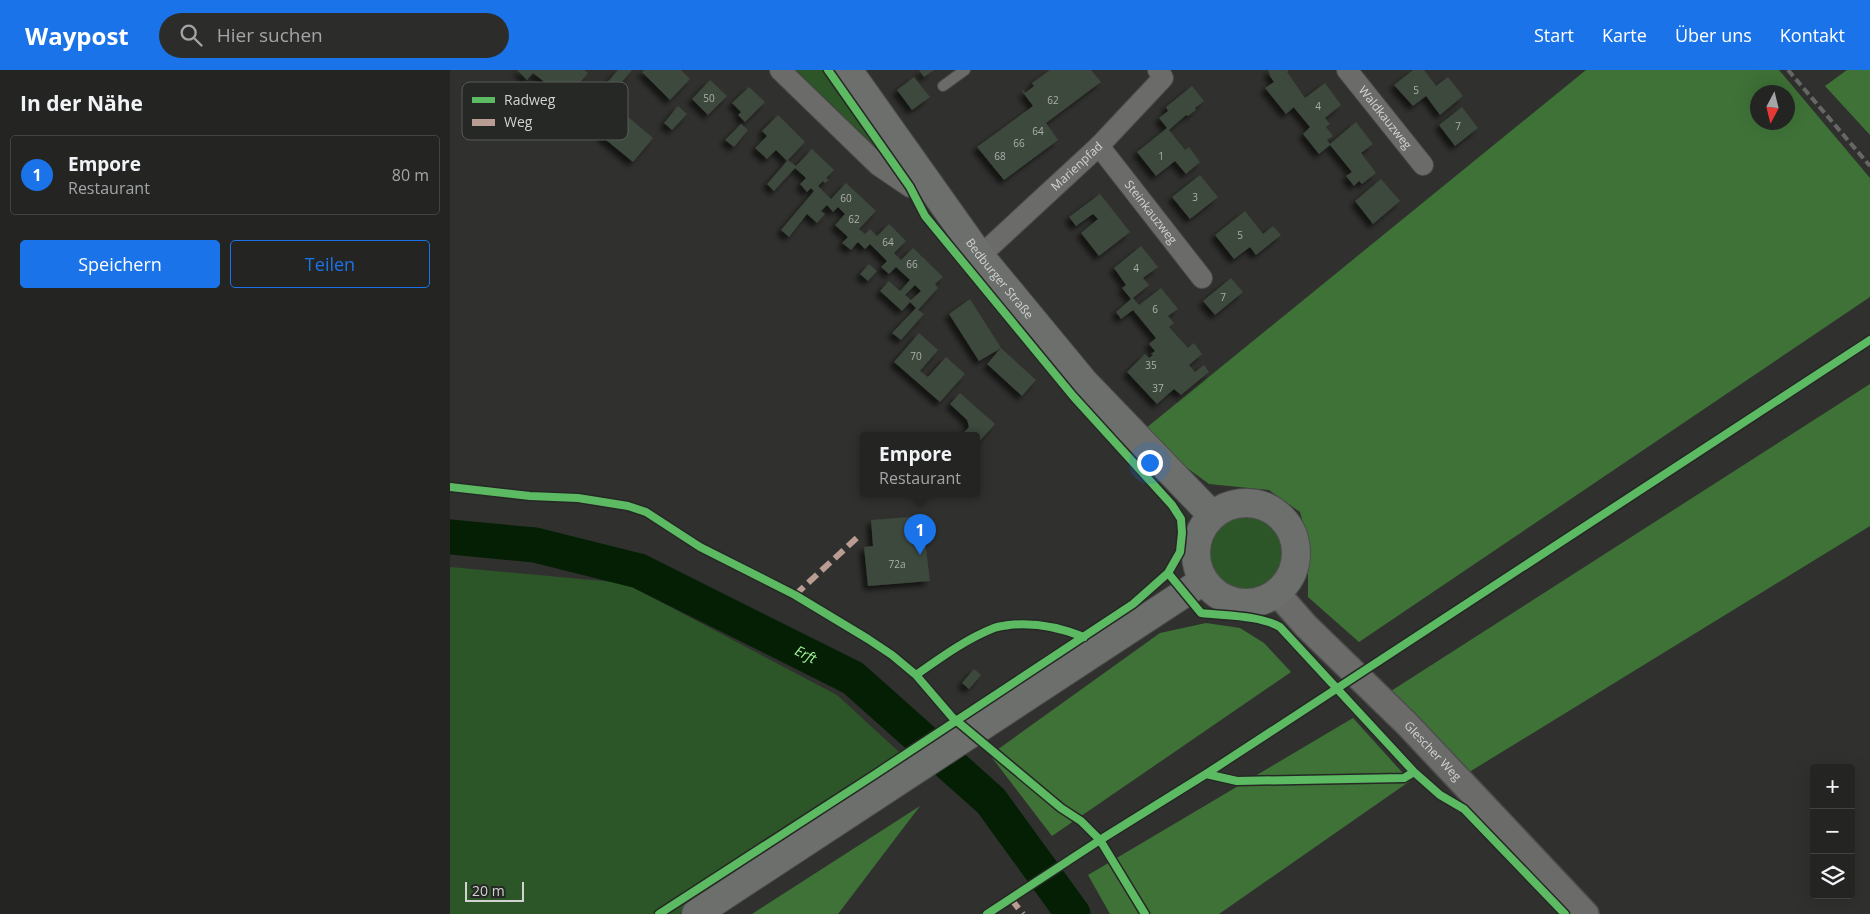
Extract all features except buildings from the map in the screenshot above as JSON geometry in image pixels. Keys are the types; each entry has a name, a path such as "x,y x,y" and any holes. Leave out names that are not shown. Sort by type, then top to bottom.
{"main road":[{"name":"Bedburger Straße","path":"848,70 921,176 980,256 1084,382 1212,515"},
{"path":"1239,503 1255,503 1272,510 1285,521 1296,545 1296,554 1294,568 1287,582 1276,593 1260,602 1242,604 1227,600 1213,592 1203,581 1196,564 1195,549 1202,526 1212,515 1223,508 1239,503"},
{"path":"696,914 1203,581"}],"street":[{"path":"780,70 878,166 910,187 921,176"},
{"name":"Waldkauzweg","path":"1347,70 1423,165"},
{"name":"Marienpfad","path":"980,256 1099,146 1166,73"},
{"name":"Steinkauzweg","path":"1099,146 1202,278"},
{"name":"Glescher Weg","path":"1276,593 1306,626 1407,724 1586,914"}],"lane":[{"path":"943,86 965,70"}],"green space":[{"path":"796,70 825,70 890,161"},
{"path":"1586,70 1779,70 1792,85 1750,85 1750,130 1795,130 1795,89 1870,178 1870,297 1359,642 1308,597 1308,541 1300,512 1269,490 1209,484 1140,433"},
{"path":"1847,70 1870,70 1870,135 1825,86"},
{"path":"1870,384 1870,526 1466,774 1391,691"},
{"path":"1246,515 1261,518 1273,527 1282,539 1285,554 1282,569 1273,581 1261,590 1246,593 1231,590 1219,581 1210,569 1207,554 1210,539 1219,527 1231,518"},
{"path":"450,567 625,583 837,695 911,763 679,914 450,914"},
{"path":"1206,623 1240,628 1264,643 1291,672 1052,836 990,755 1160,633"},
{"path":"1353,718 1410,781 1219,914 1110,914 1088,875"},
{"path":"920,806 838,914 752,914"}],"waterway":[{"name":"Erft","path":"450,537 535,545 639,571 853,678 991,801 1073,914"}],"railway":[{"path":"1788,70 1870,166"}],"marked path":[{"path":"795,595 861,534"},
{"path":"1011,899 1023,914"}],"cycle path":[{"path":"659,914 1133,604 1168,573 1180,552 1181,519 1172,505 1073,396 925,216 910,187 828,70"},
{"path":"987,914 1206,774 1870,340"},
{"path":"450,487 530,496 578,498 628,506 646,512 700,547 795,595 868,639 892,655 916,675 952,717 1061,808 1081,821 1100,840 1145,914"},
{"path":"1168,573 1201,613 1252,618 1280,627 1414,772 1440,795 1464,809 1565,914"},
{"path":"916,675 963,643 998,627 1019,624 1038,625 1066,630 1084,637"},
{"path":"1206,774 1237,781 1404,778 1414,772"}],"place":[{"name":"Empore","path":"920,555"}]}
